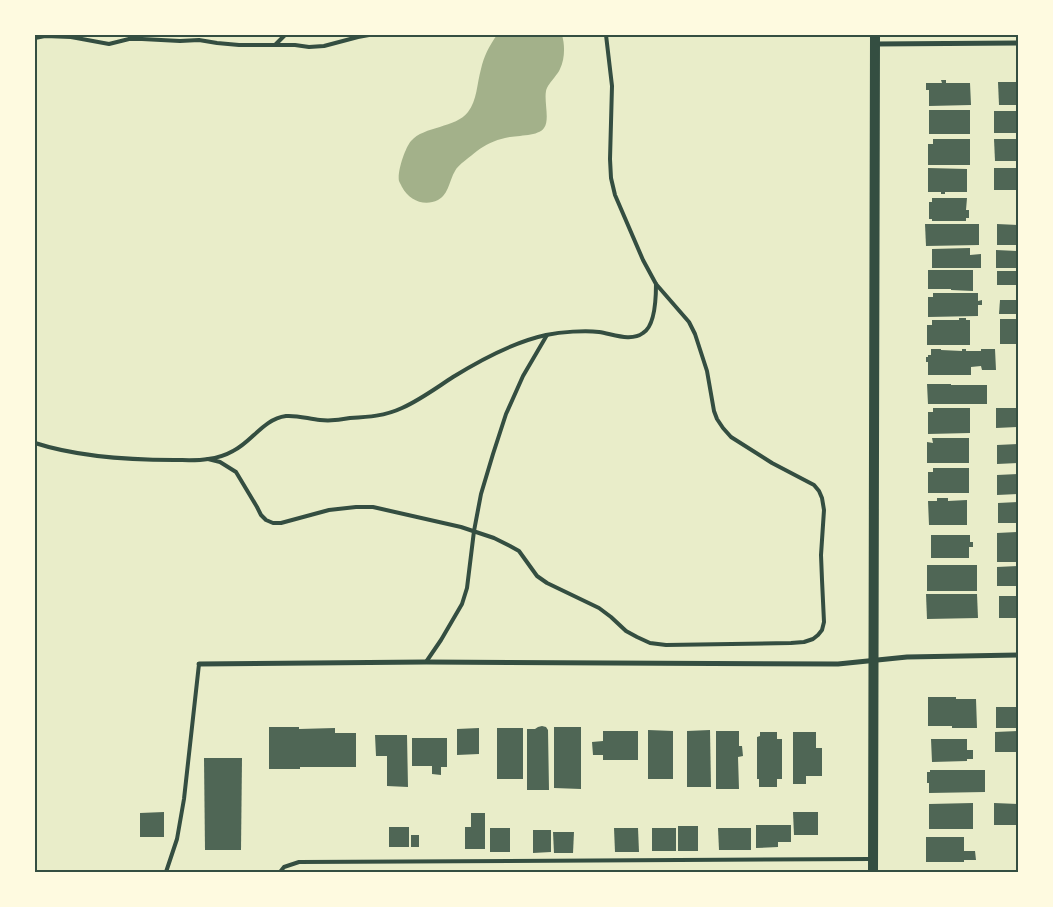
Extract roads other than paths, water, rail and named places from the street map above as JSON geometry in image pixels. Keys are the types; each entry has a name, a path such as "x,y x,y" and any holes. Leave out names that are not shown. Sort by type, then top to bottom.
{"main road":[{"path":"873,872 875,39"}],"street":[{"path":"875,39 1018,43"},
{"path":"199,664 426,662 838,664 906,657 1018,655"}],"lane":[{"path":"276,44 285,35"},
{"path":"35,38 60,36 109,44 129,39 142,39 199,40 217,43 276,44 309,47 324,46 369,35"},
{"path":"35,443 64,450 125,458 154,460 208,459 220,462 236,472 261,515 266,520 274,522 293,521 330,510 373,507 474,531 494,538 519,551 537,576 547,583 599,608 626,631 650,643 666,645 791,643 813,639 822,630 824,622 822,555 824,510 822,498 814,485 772,464 732,436 717,419 714,412 707,370 695,334 689,322 656,284 643,260 614,195 610,159 612,86 606,35"},
{"path":"208,459 242,446 270,422 285,416 334,420 391,413 414,402 492,355 547,335 568,332 598,332 628,337 638,336 645,333 651,324 656,284"},
{"path":"426,662 462,604 467,588 481,494 492,454 506,414 523,376 547,335"},
{"path":"166,872 177,839 184,799 199,664"},
{"path":"280,872 284,866 299,862 873,859"}]}
